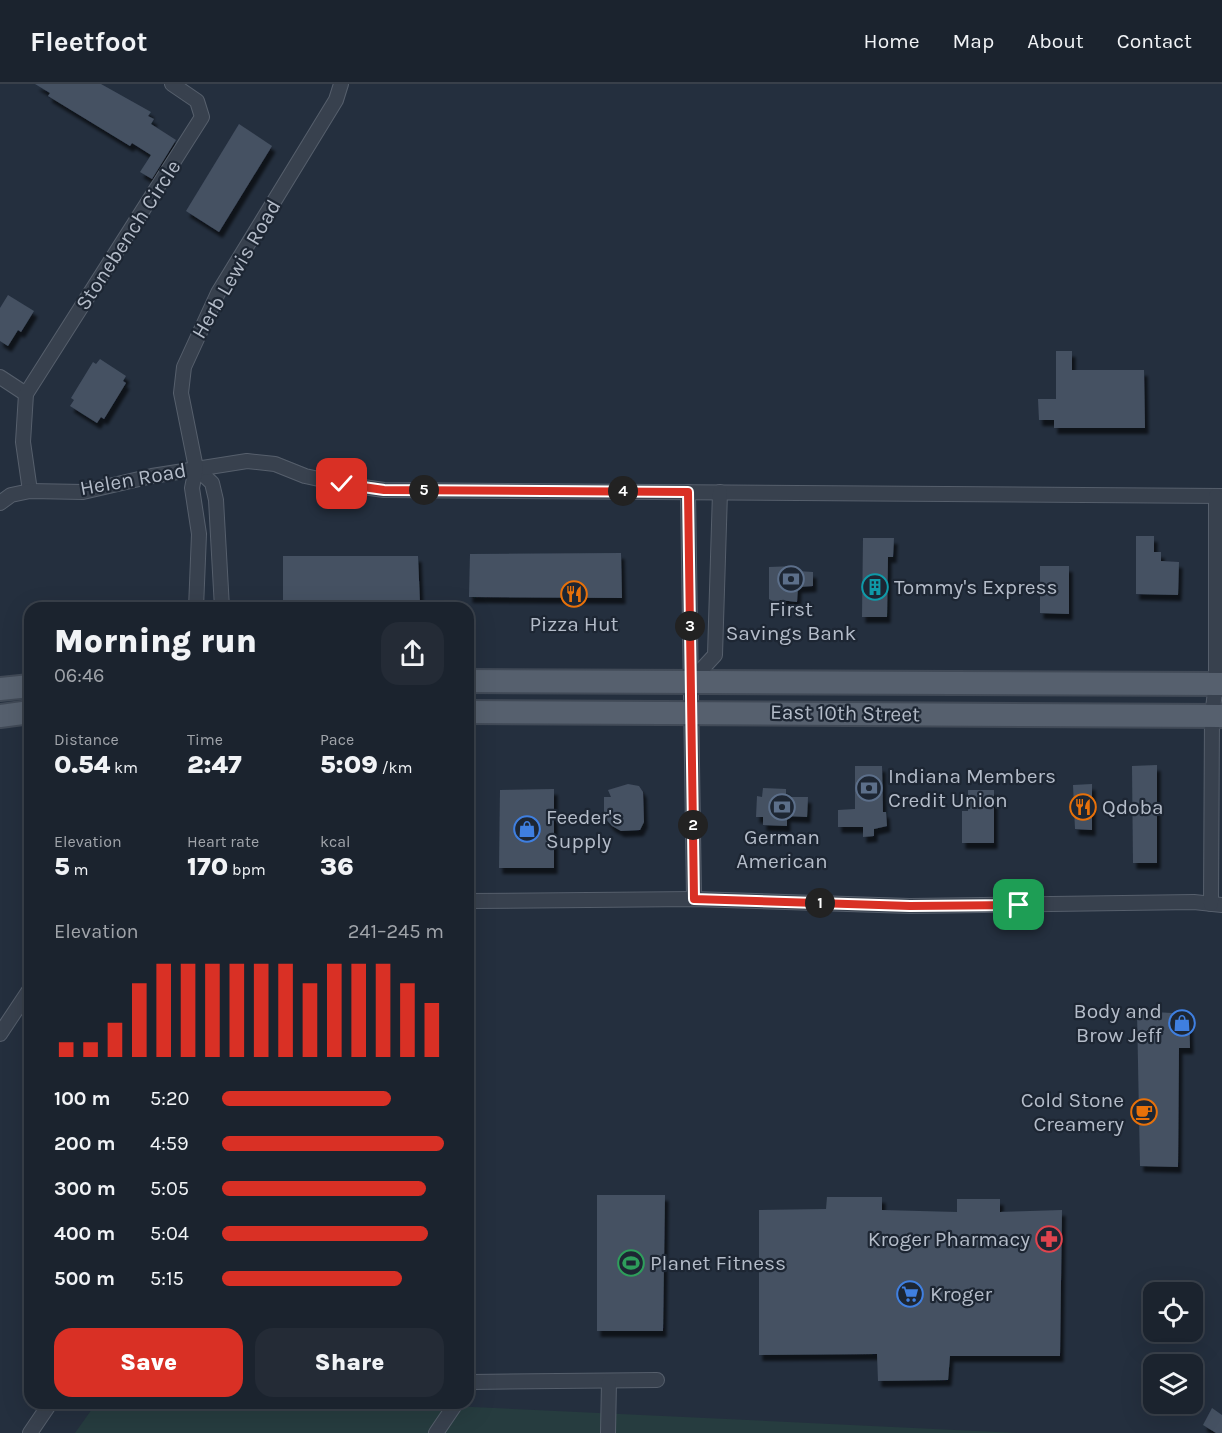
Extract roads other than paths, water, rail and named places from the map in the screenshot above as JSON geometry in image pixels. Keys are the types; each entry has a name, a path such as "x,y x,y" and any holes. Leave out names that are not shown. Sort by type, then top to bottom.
{"main road":[{"name":"East 10th Street","path":"474,681 1220,681"},
{"path":"0,689 24,687"},
{"name":"East 10th Street","path":"474,712 1217,716"},
{"path":"0,716 24,713"}],"street":[{"name":"Stonebench Circle","path":"30,491 22,442 26,394 200,124 202,117 197,100 172,84"},
{"name":"Herb Lewis Road","path":"196,602 199,534 192,488 196,468 181,393 183,367 218,293 336,100 341,84"},
{"path":"0,377 26,394"},
{"name":"Helen Road","path":"0,502 11,495 30,491 83,492 196,468 256,462 275,464 305,476 384,490 1219,496"},
{"name":"Herb Lewis Road","path":"196,468 212,483 216,501 221,547 222,602"},
{"path":"688,492 694,899"},
{"path":"691,681 715,655 720,492"},
{"path":"474,901 694,899 910,906 1217,904 1217,716 1220,681 1219,496"},
{"path":"0,1034 24,998"},
{"path":"474,1382 657,1380"},
{"path":"608,1433 609,1382"},
{"path":"30,1433 46,1409"},
{"path":"436,1433 452,1409"}],"place":[{"name":"First Savings Bank","path":"791,579"},
{"name":"Tommy's Express","path":"875,587"},
{"name":"Pizza Hut","path":"574,594"},
{"name":"Indiana Members Credit Union","path":"869,788"},
{"name":"German American","path":"782,807"},
{"name":"Qdoba","path":"1083,807"},
{"name":"Feeder's Supply","path":"527,829"},
{"name":"Body and Brow Jeff","path":"1182,1023"},
{"name":"Cold Stone Creamery","path":"1144,1112"},
{"name":"Kroger Pharmacy","path":"1049,1239"},
{"name":"Planet Fitness","path":"631,1263"},
{"name":"Kroger","path":"910,1294"}]}
